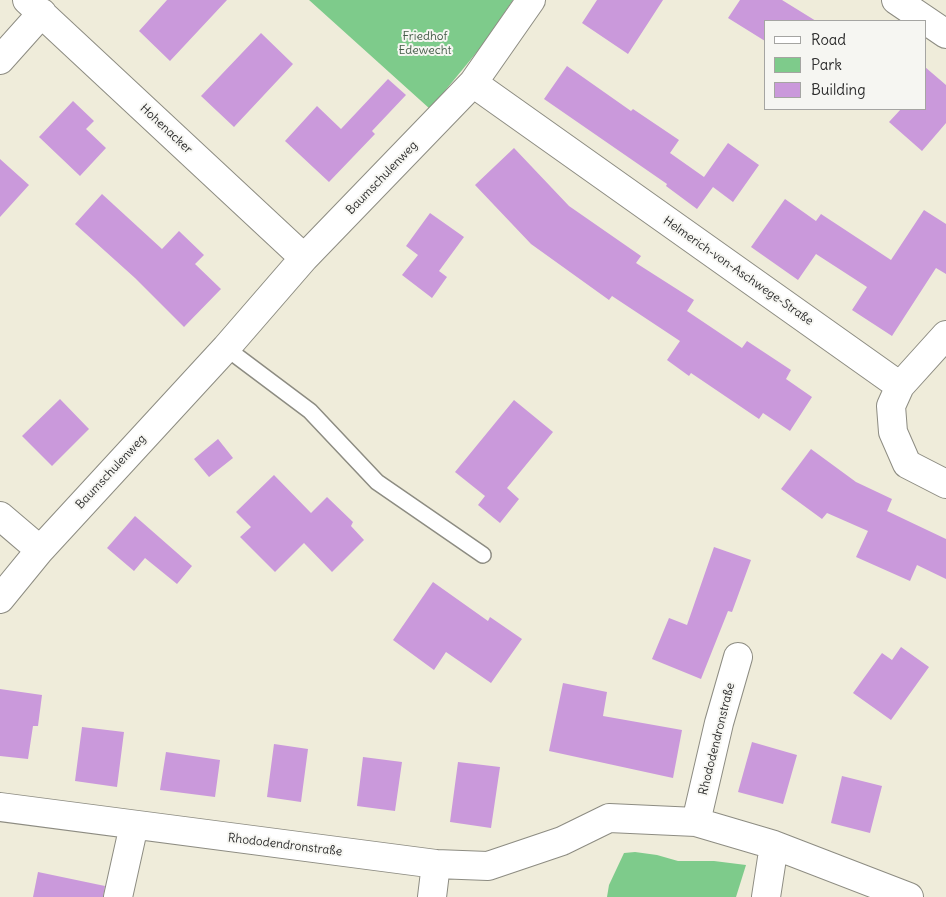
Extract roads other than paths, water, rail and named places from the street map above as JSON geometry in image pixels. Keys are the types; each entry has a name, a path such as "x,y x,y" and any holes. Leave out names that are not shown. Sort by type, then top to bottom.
{"street":[{"name":"Baumschulenweg","path":"0,598 40,550 226,348 304,258 473,83 531,0"},
{"path":"904,2 946,34"},
{"path":"0,60 34,7"},
{"name":"Hohenacker","path":"34,7 304,258"},
{"name":"Helmerich-von-Aschwege-Straße","path":"473,83 900,386"},
{"path":"946,335 900,386 891,406 893,432 908,464 946,484"},
{"path":"0,516 40,550"},
{"name":"Rhododendronstraße","path":"696,822 719,723 738,657"},
{"name":"Rhododendronstraße","path":"0,807 436,864 488,866 562,841 609,818 696,822 774,845 909,897"},
{"path":"118,897 134,825"},
{"path":"766,897 774,845"},
{"path":"432,897 436,864"}],"lane":[{"path":"226,348 310,411 377,482 482,555"}],"park label":[{"name":"Friedhof Edewecht","path":"425,44"}]}
